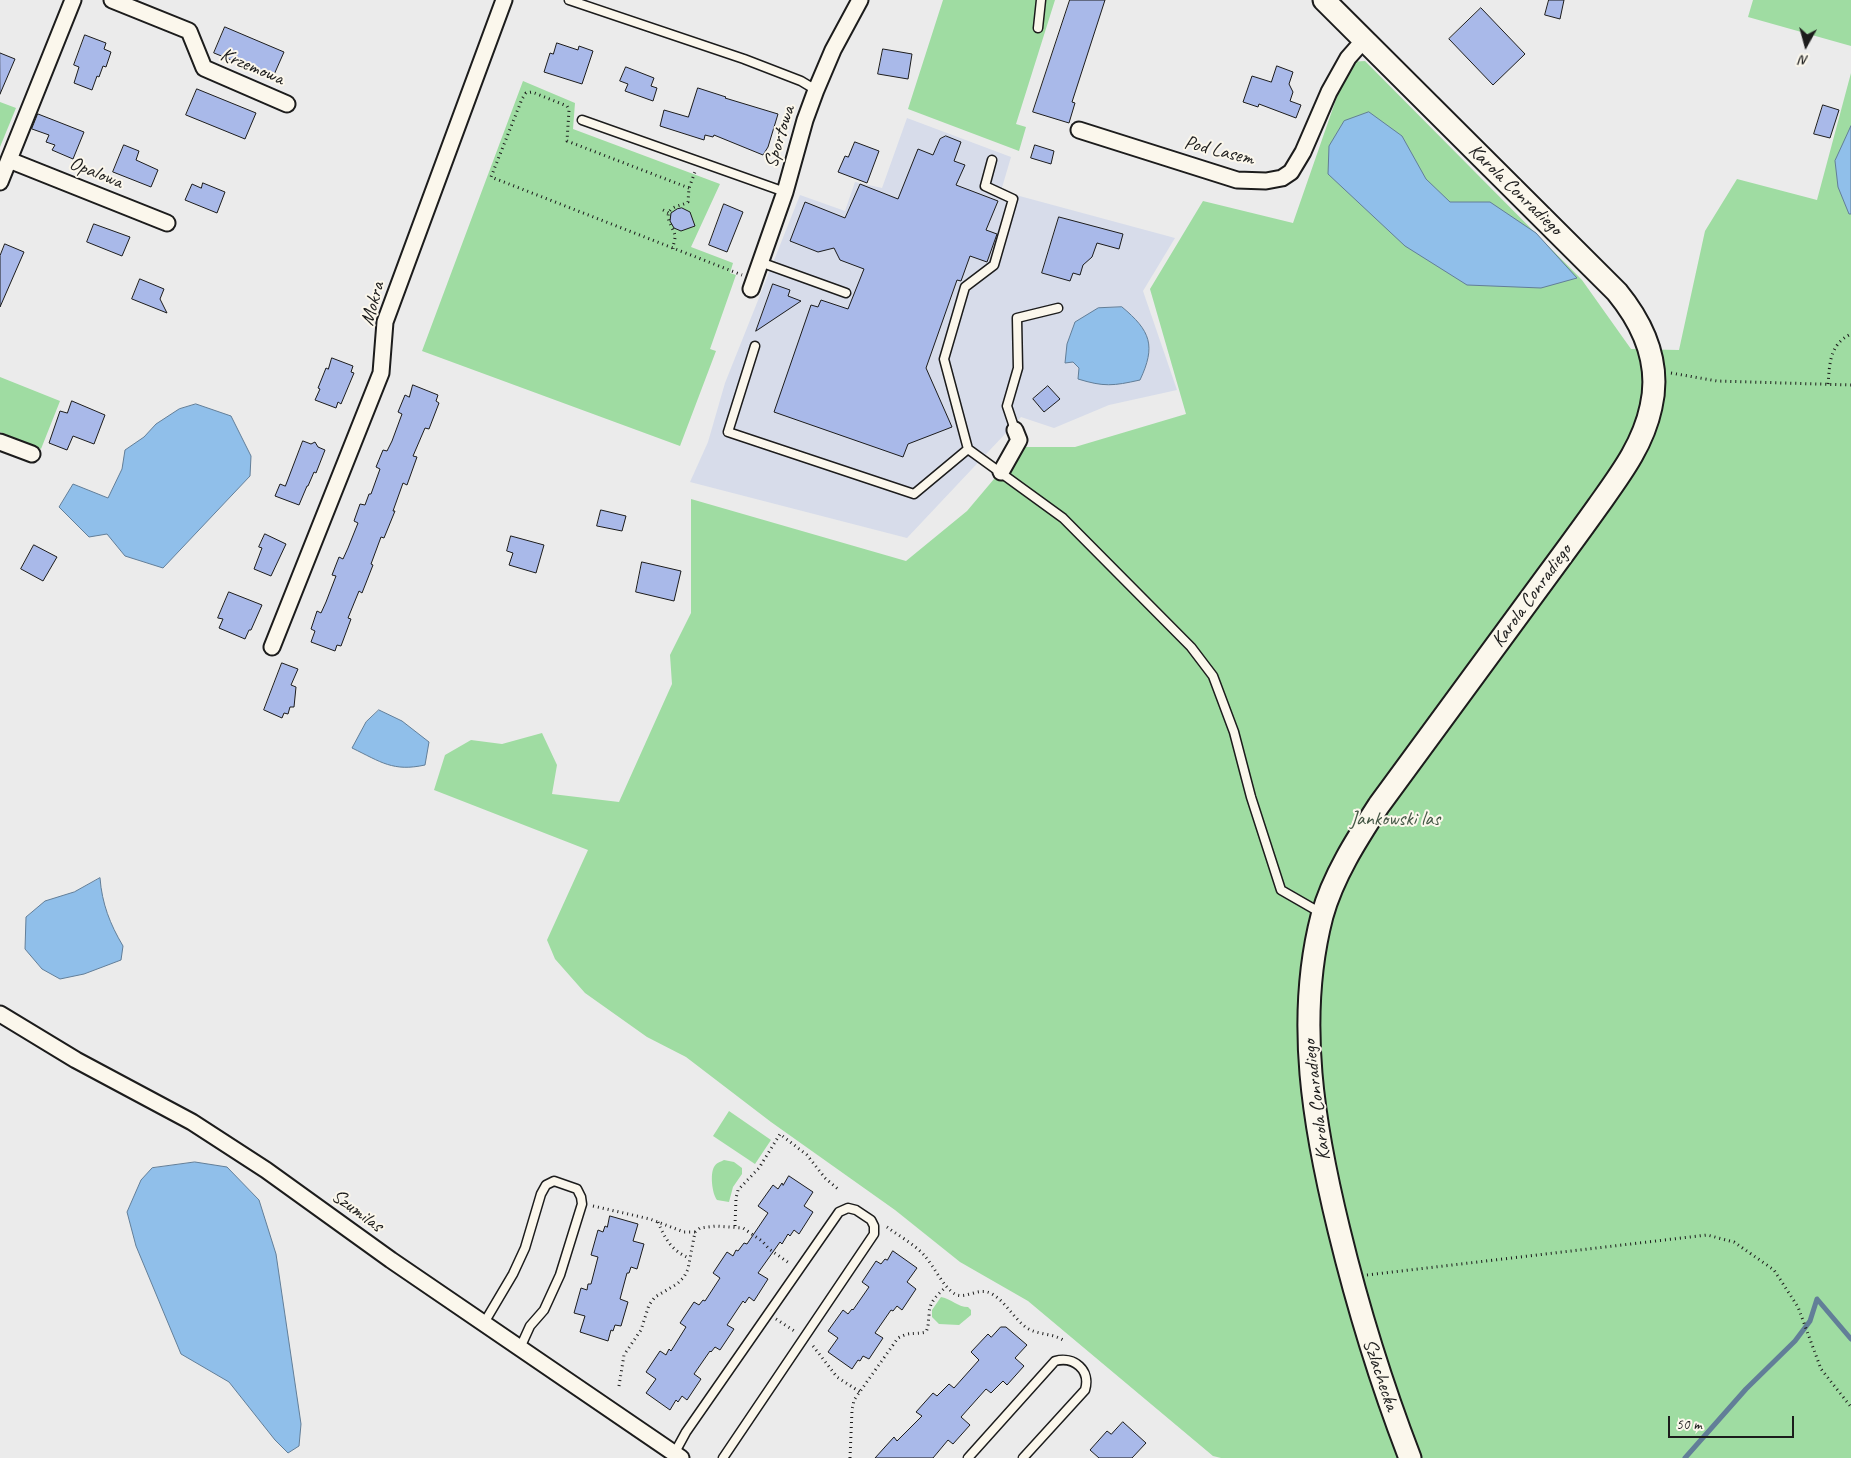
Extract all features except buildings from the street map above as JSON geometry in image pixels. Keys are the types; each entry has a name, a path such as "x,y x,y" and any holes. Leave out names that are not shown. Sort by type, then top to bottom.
{"street":[{"path":"0,182 73,0"},
{"name":"Krzemowa","path":"112,0 190,31 204,68 287,104"},
{"name":"Mokra","path":"272,647 381,374 385,322 504,0"},
{"name":"Sportowa","path":"752,284 785,192 805,120 816,90 833,50 860,0"},
{"name":"Karola Conradiego","path":"1324,0 1363,41 1602,274 1630,308 1650,350 1654,370 1654,388 1648,422 1631,458 1576,537 1379,805 1356,841 1336,878 1323,914 1311,972 1308,1042 1311,1083 1329,1188 1352,1283"},
{"name":"Pod Lasem","path":"1079,130 1237,180 1266,182 1282,178 1291,172 1303,152 1329,92 1348,58 1363,41"},
{"name":"Opalowa","path":"9,160 167,223"},
{"path":"1001,472 1019,440 1015,430"},
{"path":"0,442 32,454"},
{"name":"Szumilas","path":"0,1014 76,1060 192,1122 266,1170 391,1260 678,1456"},
{"name":"Szlachecka","path":"1352,1283 1388,1401 1410,1458"}],"lane":[{"path":"569,0 744,59 801,81 816,90"},
{"path":"1038,28 1041,0"},
{"path":"582,120 785,192"},
{"path":"992,160 985,186 1013,199 994,266 965,286 944,358 968,449 1063,518 1191,647 1213,676 1234,732 1251,797 1281,890 1323,914"},
{"path":"760,262 846,293"},
{"path":"1015,430 1007,406 1018,368 1017,318 1058,308"},
{"path":"755,346 728,432 914,494 968,449"},
{"path":"484,1323 513,1274 525,1248 546,1185 554,1181 577,1189 582,1204 560,1275 544,1310 530,1326 520,1348"},
{"path":"678,1456 686,1432 839,1212 848,1208 856,1210 871,1220 874,1226 874,1234 723,1458"},
{"path":"968,1458 1055,1361 1063,1359 1073,1361 1084,1372 1088,1381 1085,1390 1023,1458"}],"path":[{"path":"689,188 567,141 569,110 567,106 532,92 526,93 522,99 491,177 673,249 752,284"},
{"path":"673,249 675,235 668,220 669,212 674,207 688,202 689,188 700,162"},
{"path":"663,210 669,212"},
{"path":"1828,384 1830,357 1841,339 1851,334"},
{"path":"1654,370 1717,381 1851,385"},
{"path":"735,1226 738,1190 758,1168 780,1134 807,1156 825,1178 839,1190"},
{"path":"588,1205 658,1222 675,1230 695,1232"},
{"path":"658,1222 670,1246 689,1258"},
{"path":"619,1386 624,1354 641,1330 649,1305 655,1297 677,1284 684,1277 688,1269 695,1232 700,1228 735,1226 743,1228 762,1241 768,1250 789,1263"},
{"path":"888,1227 923,1254 946,1287 957,1295 984,1291 992,1294 1028,1328 1064,1340"},
{"path":"1352,1283 1707,1235 1734,1242 1774,1270 1798,1306 1822,1369 1851,1407"},
{"path":"850,1458 854,1400 898,1338 908,1332 918,1334 926,1332 929,1325 929,1307 946,1287"}],"shaded area":[{"path":"907,118 1011,157 1001,191 1175,238 1143,291 1177,390 1109,405 1054,428 1021,417 907,538 690,482 708,442 725,383 800,195 845,211 855,182 882,188"}],"green space":[{"path":"943,0 1055,0 1016,124 1026,127 1019,151 908,109"},
{"path":"1753,0 1851,0 1851,46 1748,17"},
{"name":"Jankowski las","path":"1365,61 1582,280 1631,349 1679,350 1705,231 1737,179 1817,200 1851,73 1851,1458 1221,1458 1213,1456 1028,1301 960,1262 895,1210 771,1122 686,1057 647,1037 585,993 555,959 547,940 588,850 434,790 445,755 471,740 502,744 542,733 557,765 552,794 619,802 672,684 670,655 691,613 691,499 906,561 967,511 1021,447 1075,447 1186,414 1150,289 1203,201 1293,223 1349,62"},
{"path":"523,81 575,103 573,129 720,184 691,247 733,263 730,273 736,275 710,349 716,351 680,446 422,351"},
{"path":"0,102 16,108 0,147"},
{"path":"0,377 60,401 41,449 0,432"},
{"path":"729,1111 771,1140 755,1164 713,1136"},
{"path":"724,1160 734,1162 742,1168 742,1174 733,1187 729,1202 717,1200 712,1184 714,1167"},
{"path":"941,1297 968,1307 971,1310 971,1315 959,1325 939,1324 932,1317 932,1310"}],"water":[{"path":"1369,112 1402,136 1426,179 1450,202 1490,202 1536,233 1577,278 1541,288 1467,285 1405,246 1328,174 1329,146 1344,121"},
{"path":"1851,126 1851,214 1849,214 1838,187 1835,161"},
{"path":"1122,307 1139,324 1148,340 1148,358 1140,380 1109,385 1078,379 1079,368 1073,362 1065,363 1067,344 1075,322 1098,308"},
{"path":"196,404 231,416 251,456 250,476 163,568 125,556 107,534 89,537 59,507 73,484 108,498 122,469 125,450 144,437 156,424 179,409"},
{"path":"379,710 402,721 429,742 425,765 414,767 395,766 379,761 352,748 366,722"},
{"path":"100,878 107,914 123,946 121,960 84,974 60,979 42,969 25,949 26,917 45,901 74,892"},
{"path":"195,1162 227,1167 259,1200 276,1254 301,1424 299,1446 288,1453 275,1440 229,1382 181,1354 136,1246 127,1212 141,1180 152,1168"}],"waterway":[{"path":"1685,1458 1746,1389 1795,1341 1810,1321 1817,1299 1851,1339"}]}
